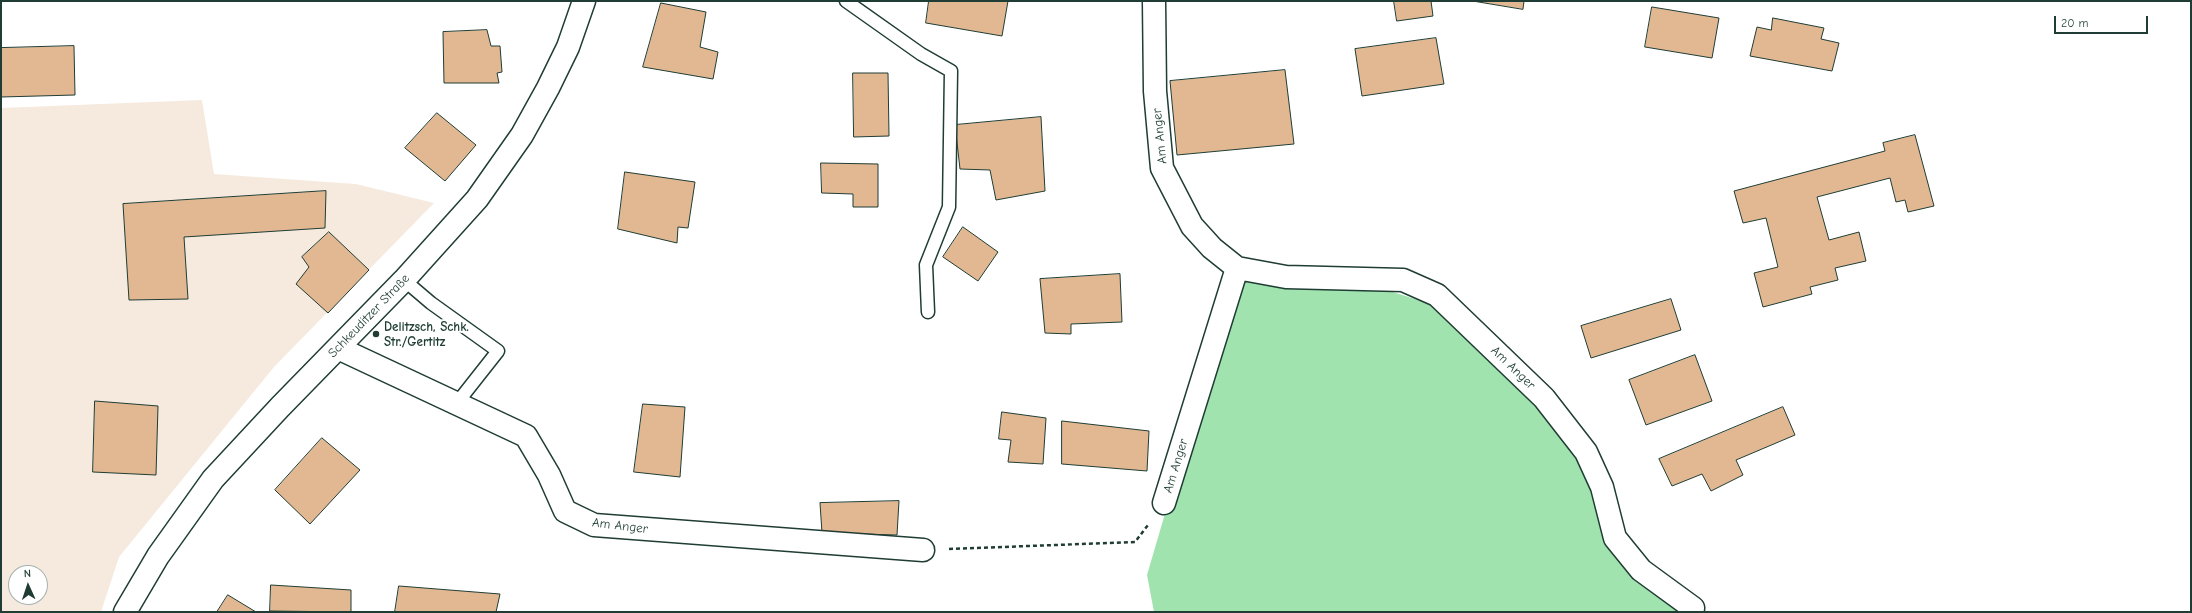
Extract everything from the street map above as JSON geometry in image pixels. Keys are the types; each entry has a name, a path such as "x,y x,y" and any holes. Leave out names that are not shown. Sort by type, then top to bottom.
{"street":[{"name":"Schkeuditzer Straße","path":"125,612 158,556 213,479 404,280 477,199 522,135 548,88 568,47 584,1"},
{"name":"Am Anger","path":"1154,1 1155,91 1162,168 1192,226 1212,248 1238,268 1286,277 1403,280 1437,295 1544,398 1586,452 1602,487 1615,538 1641,570 1693,608"},
{"name":"Am Anger","path":"1164,503 1238,268"},
{"name":"Am Anger","path":"338,348 526,436 549,475 565,511 594,525 923,550"}],"lane":[{"path":"846,1 921,54 951,71 949,207 926,265 928,312"},
{"path":"404,280 431,303 498,351 458,403"}],"path":[{"path":"923,550 1135,542 1164,503"}],"shaded area":[{"path":"202,100 214,174 356,184 434,203 274,367 119,557 101,612 1,612 1,108"}],"green space":[{"path":"1237,268 1380,288 1431,304 1544,398 1586,452 1615,538 1694,612 1154,612 1147,575"}],"building":[{"path":"929,1 1008,1 1002,36 926,23"},
{"path":"1394,1 1431,1 1433,16 1397,21"},
{"path":"1473,1 1524,1 1523,9"},
{"path":"661,3 706,12 700,47 718,52 713,79 643,67"},
{"path":"1652,7 1719,18 1712,58 1645,47"},
{"path":"1773,18 1824,28 1821,39 1839,43 1832,71 1750,56 1757,27 1771,30"},
{"path":"487,30 491,46 500,46 502,72 497,73 499,83 444,83 443,32"},
{"path":"1436,38 1444,84 1362,96 1355,49"},
{"path":"74,46 75,95 1,97 1,48"},
{"path":"1285,70 1294,144 1177,155 1170,81"},
{"path":"853,73 888,73 889,136 854,137"},
{"path":"437,113 476,145 445,181 405,148"},
{"path":"1041,117 1045,191 996,200 990,170 960,169 955,125"},
{"path":"1915,135 1934,206 1908,212 1905,200 1896,202 1890,178 1817,197 1829,240 1859,232 1866,261 1835,268 1838,280 1810,287 1812,294 1763,307 1754,273 1778,267 1766,218 1743,223 1734,191 1885,151 1883,143"},
{"path":"821,163 878,164 878,207 853,207 853,194 822,193"},
{"path":"625,172 695,182 688,228 678,227 677,243 618,229"},
{"path":"326,191 325,228 184,237 188,299 129,300 123,204"},
{"path":"963,227 998,252 978,281 943,257"},
{"path":"329,232 369,270 328,313 296,284 309,267 302,257"},
{"path":"1120,274 1122,322 1071,324 1071,334 1045,333 1040,279"},
{"path":"1671,299 1681,330 1591,358 1581,326"},
{"path":"1695,355 1712,401 1646,425 1629,380"},
{"path":"95,401 158,406 156,475 93,472"},
{"path":"643,404 685,407 680,477 634,472"},
{"path":"1783,407 1795,435 1736,460 1743,475 1711,491 1702,474 1672,486 1659,459"},
{"path":"1002,412 1046,418 1043,464 1008,462 1011,440 999,439"},
{"path":"1062,421 1149,431 1147,471 1062,464"},
{"path":"322,438 360,470 310,524 275,490"},
{"path":"899,501 897,535 822,533 820,503"},
{"path":"271,585 351,590 351,612 270,611"},
{"path":"399,586 500,594 496,612 395,612"},
{"path":"228,595 256,612 217,612"}],"place":[{"name":"Delitzsch, Schk. Str./Gertitz","path":"376,334"}]}
